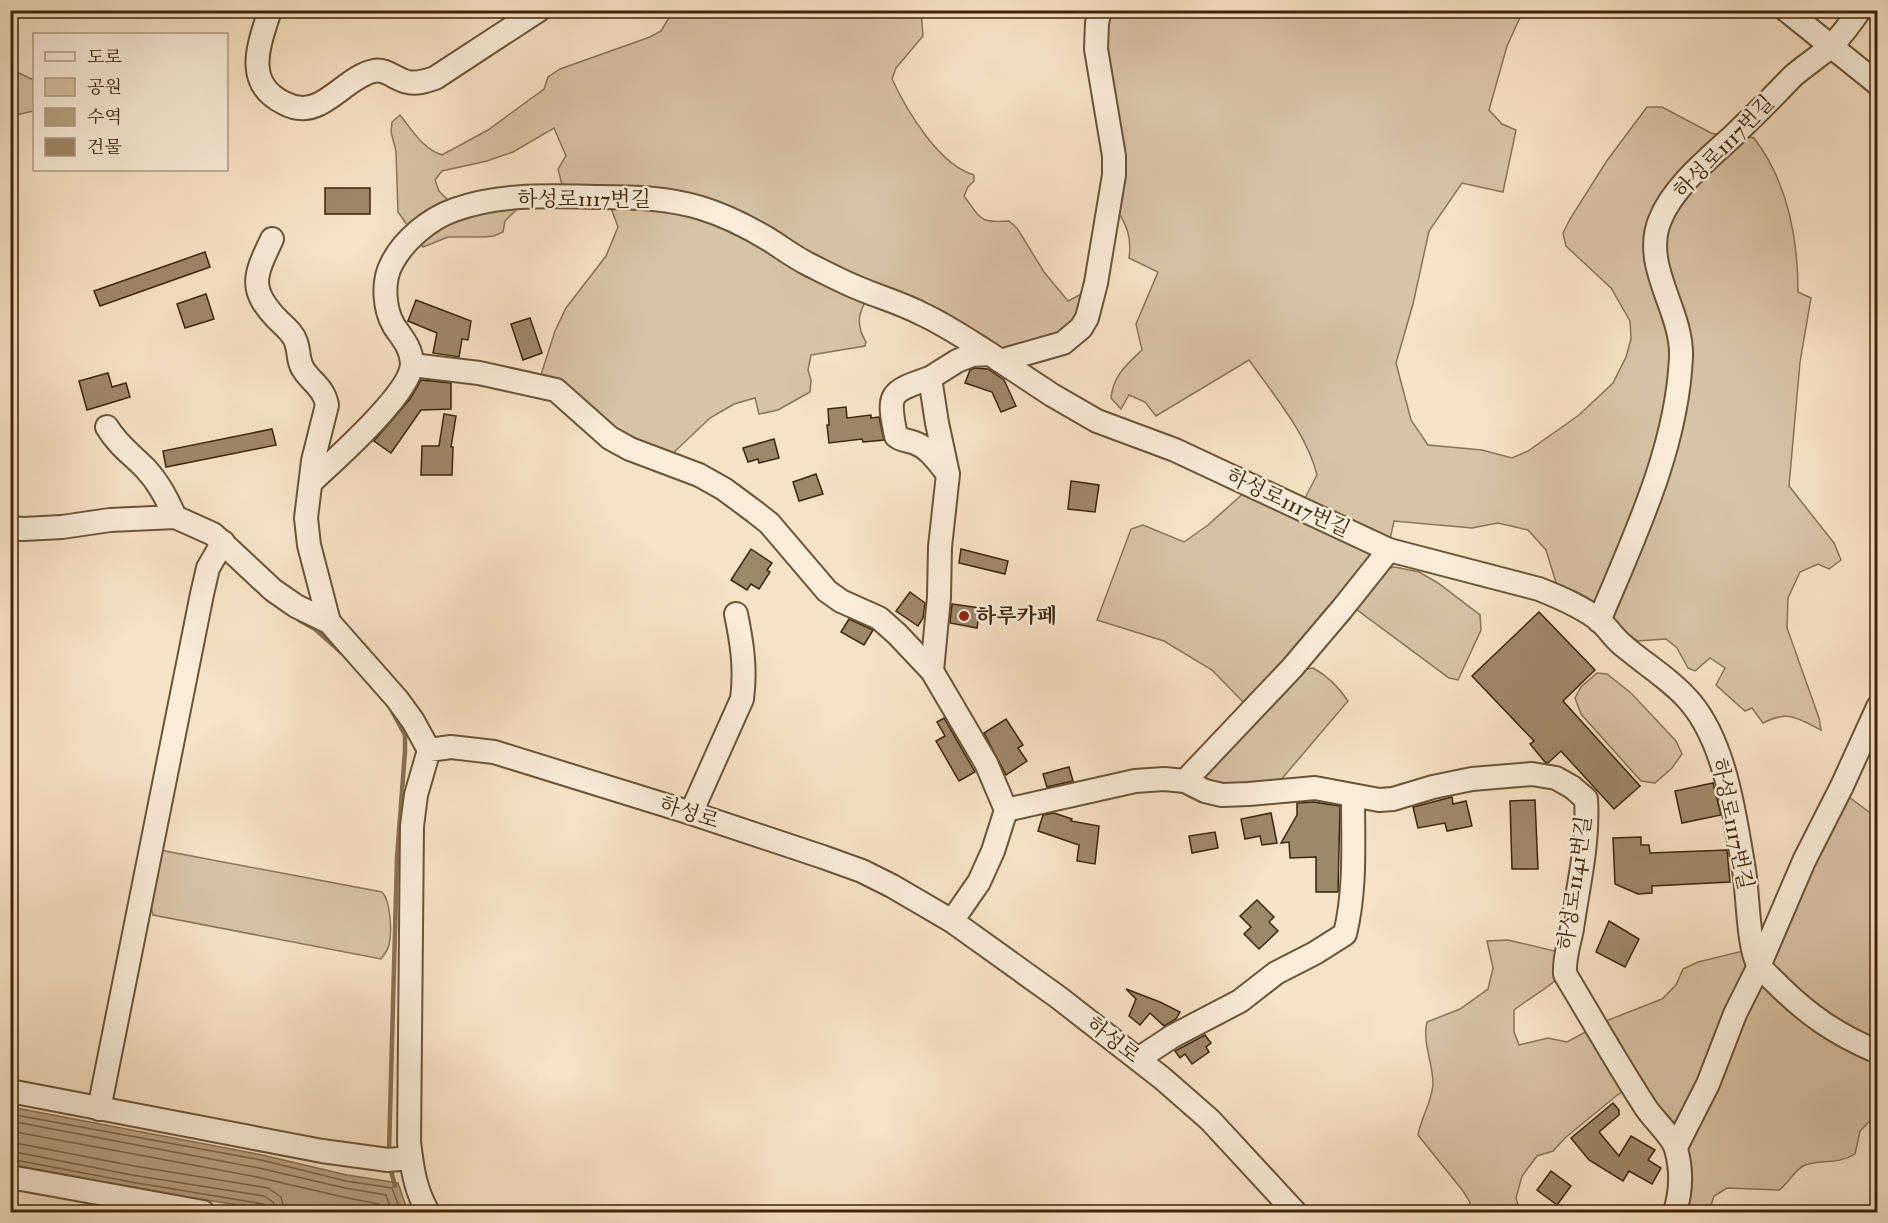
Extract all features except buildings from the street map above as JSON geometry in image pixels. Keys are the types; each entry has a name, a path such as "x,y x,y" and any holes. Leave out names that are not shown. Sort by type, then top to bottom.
{"street":[{"path":"270,10 257,67 260,81 266,92 277,100 292,107 308,108 319,104 375,70 408,82 421,82 435,78 539,10"},
{"path":"948,474 928,451 896,436 891,403 896,392 903,387 930,378 957,361 972,355 995,358 1063,343 1081,328 1087,318 1096,283 1114,175 1113,146 1096,49 1100,10"},
{"path":"1786,10 1878,84"},
{"name":"하성로1117번길","path":"1599,621 1662,464 1678,396 1681,353 1677,325 1655,255 1654,240 1659,221 1667,205 1695,171 1794,76 1832,46 1860,10"},
{"name":"하성로1117번길","path":"412,365 410,352 403,337 394,326 388,310 387,277 391,264 405,244 426,225 452,211 477,203 548,195 653,198 702,208 765,238 804,262 857,288 923,314 1097,421 1165,445 1389,549 1539,589 1558,597 1599,621 1622,645 1677,688 1692,703 1703,721 1725,776 1737,825 1745,875 1753,954 1759,966 1785,992 1830,1029 1878,1052"},
{"path":"272,239 256,280 264,307 290,331 296,341 299,364 321,389 327,405 313,462 306,518 309,546 329,622"},
{"path":"311,482 387,407 404,383 412,365 479,373 556,390 610,438 630,449 699,475 724,489 769,523 827,591 841,602 879,618 897,634 932,671 986,763 1006,810 987,866 979,882 952,921"},
{"path":"930,378 948,474 940,547 939,597 932,671"},
{"path":"107,427 113,439 145,468 165,493 175,517"},
{"path":"10,528 62,527 110,520 175,517 213,534 273,590 296,606 329,622 397,699 413,721 429,750 416,795 412,826 409,1130 411,1158 420,1199 428,1212"},
{"path":"99,1109 204,585 210,563 223,542"},
{"path":"1185,782 1292,668 1389,549"},
{"path":"691,813 742,699 745,680 744,655 736,614"},
{"path":"1676,1147 1708,1084 1735,1014 1759,966 1804,861 1878,707"},
{"name":"하성로","path":"429,750 451,747 494,752 691,813 862,871 892,886 952,921 1058,997 1138,1059 1210,1120 1295,1212"},
{"name":"하성로1141번길","path":"1006,810 1135,781 1164,779 1185,782 1205,791 1222,795 1249,795 1315,788 1379,800 1393,799 1432,787 1472,779 1532,774 1556,778 1572,787 1586,799 1587,822 1570,938 1564,960 1565,974 1646,1107 1676,1147 1680,1197 1675,1212"},
{"path":"1138,1059 1173,1036 1240,1001 1276,973 1346,934 1350,915 1354,855 1353,796"},
{"path":"10,1091 363,1158 388,1160 411,1158"},
{"path":"10,1177 203,1212"}],"green space":[{"path":"673,11 921,11 923,36 896,68 892,79 925,135 949,160 974,175 974,181 964,196 978,215 986,220 1009,221 1017,228 1044,272 1068,301 1089,290 1072,332 1001,351 874,289 862,308 859,320 866,342 865,346 811,355 808,370 811,380 810,392 778,410 759,414 755,398 734,404 710,418 669,457 627,442 539,381 555,331 566,308 606,256 618,227 611,208 587,185 562,185 558,169 566,156 554,128 513,152 487,161 442,171 435,180 439,191 449,201 518,208 505,221 503,232 494,236 448,237 423,247 398,212 396,151 391,132 392,122 400,115 424,144 442,155 488,130 544,89 548,77 560,69 661,31"},
{"path":"1106,11 1523,11 1507,46 1489,110 1502,124 1516,130 1503,192 1462,183 1429,231 1413,304 1396,363 1411,420 1428,445 1482,450 1512,458 1528,451 1579,415 1613,383 1626,357 1631,339 1630,321 1611,288 1566,246 1563,233 1606,162 1647,107 1662,107 1711,133 1754,138 1775,173 1788,211 1796,251 1798,292 1811,298 1800,362 1789,486 1834,543 1841,560 1829,569 1818,564 1800,572 1788,598 1787,628 1819,718 1821,730 1799,719 1786,716 1763,723 1752,708 1745,711 1716,685 1725,668 1710,658 1695,671 1688,668 1677,648 1666,639 1638,641 1589,606 1558,589 1546,550 1528,530 1498,523 1472,528 1394,521 1390,540 1246,705 1212,670 1164,641 1097,620 1131,529 1143,525 1184,542 1208,525 1246,491 1284,506 1305,498 1317,475 1306,445 1249,360 1156,416 1145,402 1129,395 1121,409 1111,398 1117,377 1142,350 1136,324 1158,272 1129,258 1128,232 1116,208 1102,45"},
{"path":"10,69 33,80 33,111 11,116"},
{"path":"1395,567 1419,572 1438,583 1480,615 1481,630 1458,680 1449,678 1356,609 1383,569"},
{"path":"1313,668 1332,682 1348,701 1279,782 1249,786 1208,784 1205,775 1300,670"},
{"path":"1597,673 1607,674 1631,693 1676,741 1682,754 1672,768 1655,783 1641,781 1581,714 1575,698 1581,687"},
{"path":"1845,794 1877,818 1877,1103 1875,1116 1860,1131 1855,1154 1841,1160 1814,1162 1803,1166 1779,1190 1727,1188 1714,1196 1709,1212 1681,1212 1687,1199 1637,1082 1616,1096 1565,1138 1553,1151 1537,1156 1522,1176 1516,1198 1520,1212 1467,1212 1470,1202 1463,1191 1418,1135 1433,1084 1426,1037 1427,1022 1460,1009 1488,989 1493,968 1487,941 1508,940 1559,952 1559,977 1514,1010 1514,1032 1519,1045 1548,1038 1567,1042 1606,1021 1662,999 1676,985 1683,969 1698,962 1743,951 1749,962"},
{"path":"160,850 382,892 390,917 388,949 381,959 153,915 149,900"}],"water":[{"path":"11,1107 262,1155 347,1175 398,1183 408,1212 283,1212 130,1188 11,1164"}],"waterway":[{"path":"299,620 315,629 342,653"},
{"path":"389,1151 397,858 405,751 405,735 392,711"},
{"path":"391,1171 395,1186"}],"place":[{"name":"하루카페","path":"964,616"}]}
